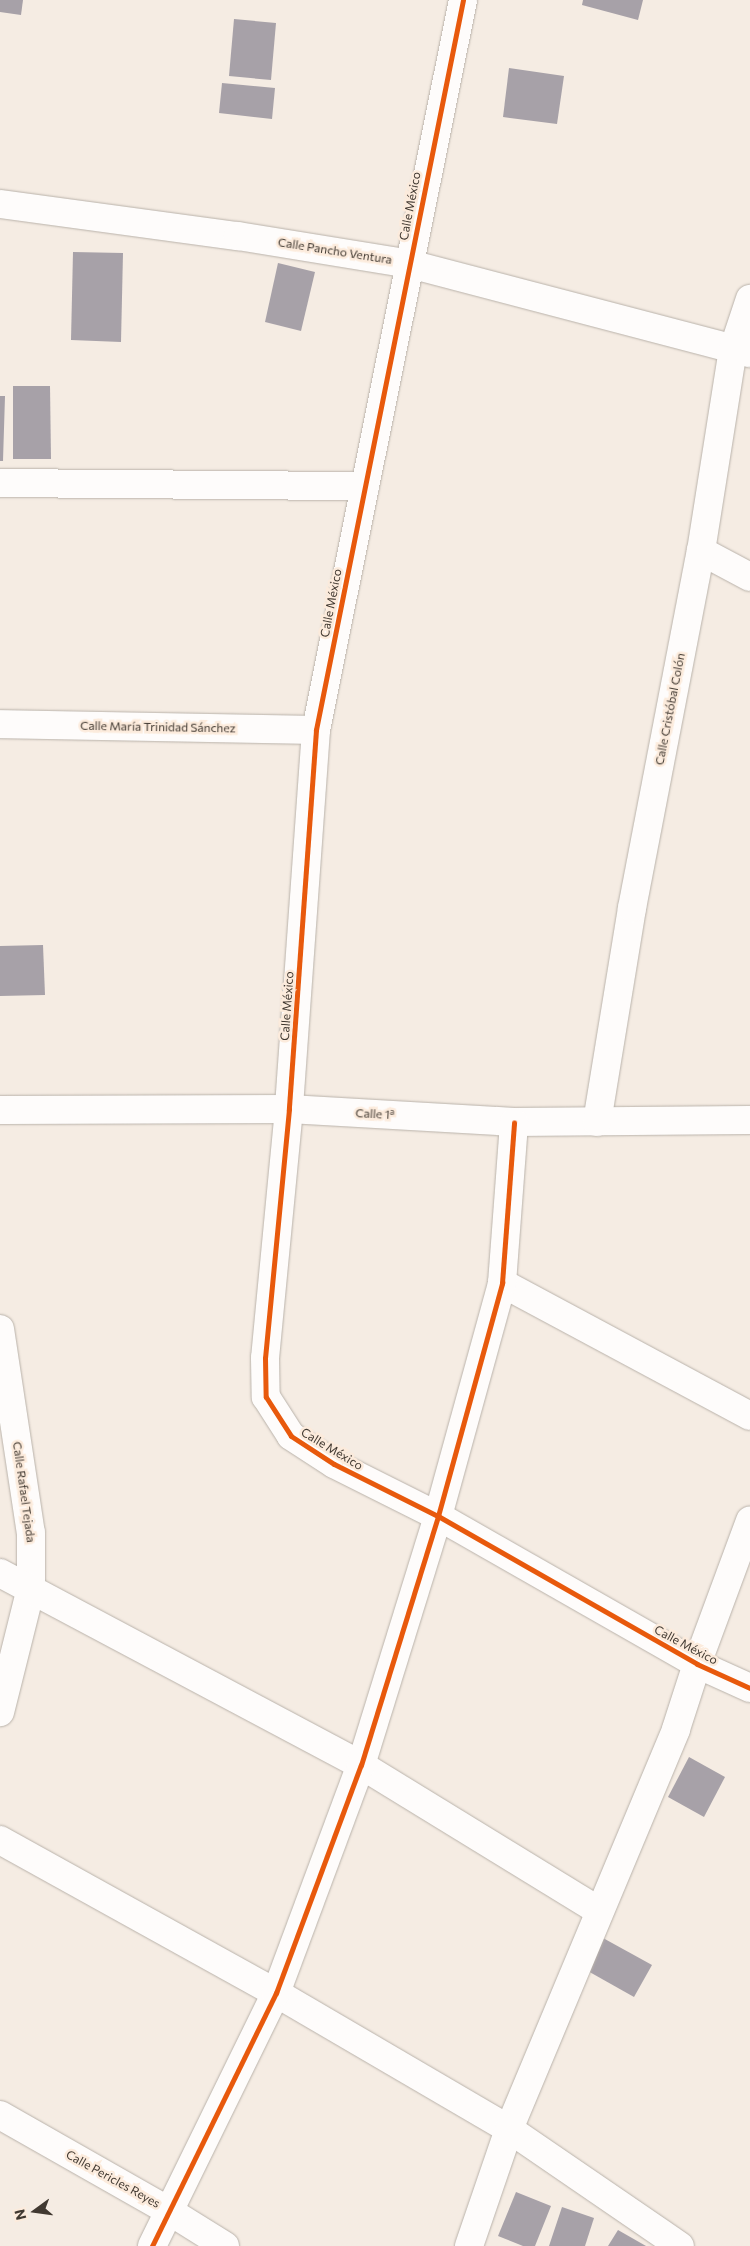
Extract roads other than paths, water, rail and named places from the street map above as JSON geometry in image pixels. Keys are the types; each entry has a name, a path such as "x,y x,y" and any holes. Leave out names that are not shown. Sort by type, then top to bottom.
{"street":[{"name":"Calle México","path":"463,0 316,730 289,1109 265,1358 266,1397 291,1436 334,1464 438,1516 696,1664 750,1688"},
{"name":"Calle Pancho Ventura","path":"0,204 238,236 410,264 741,352"},
{"name":"Calle Cristóbal Colón","path":"597,1122 634,898 750,299"},
{"path":"0,483 365,486"},
{"path":"701,552 750,577"},
{"name":"Calle María Trinidad Sánchez","path":"0,724 316,730"},
{"name":"Calle 1ª","path":"0,1110 289,1109 514,1122 750,1120"},
{"path":"152,2246 276,1994 361,1765 438,1516 502,1283 514,1122"},
{"path":"502,1283 750,1416"},
{"name":"Calle Rafael Tejada","path":"0,1329 32,1533 31,1588 0,1712"},
{"path":"469,2246 509,2129 676,1729 696,1664 750,1521"},
{"path":"0,1573 361,1765 599,1911"},
{"path":"0,1840 276,1994 509,2129 680,2246"},
{"name":"Calle Pericles Reyes","path":"0,2115 169,2211 225,2246"}]}
